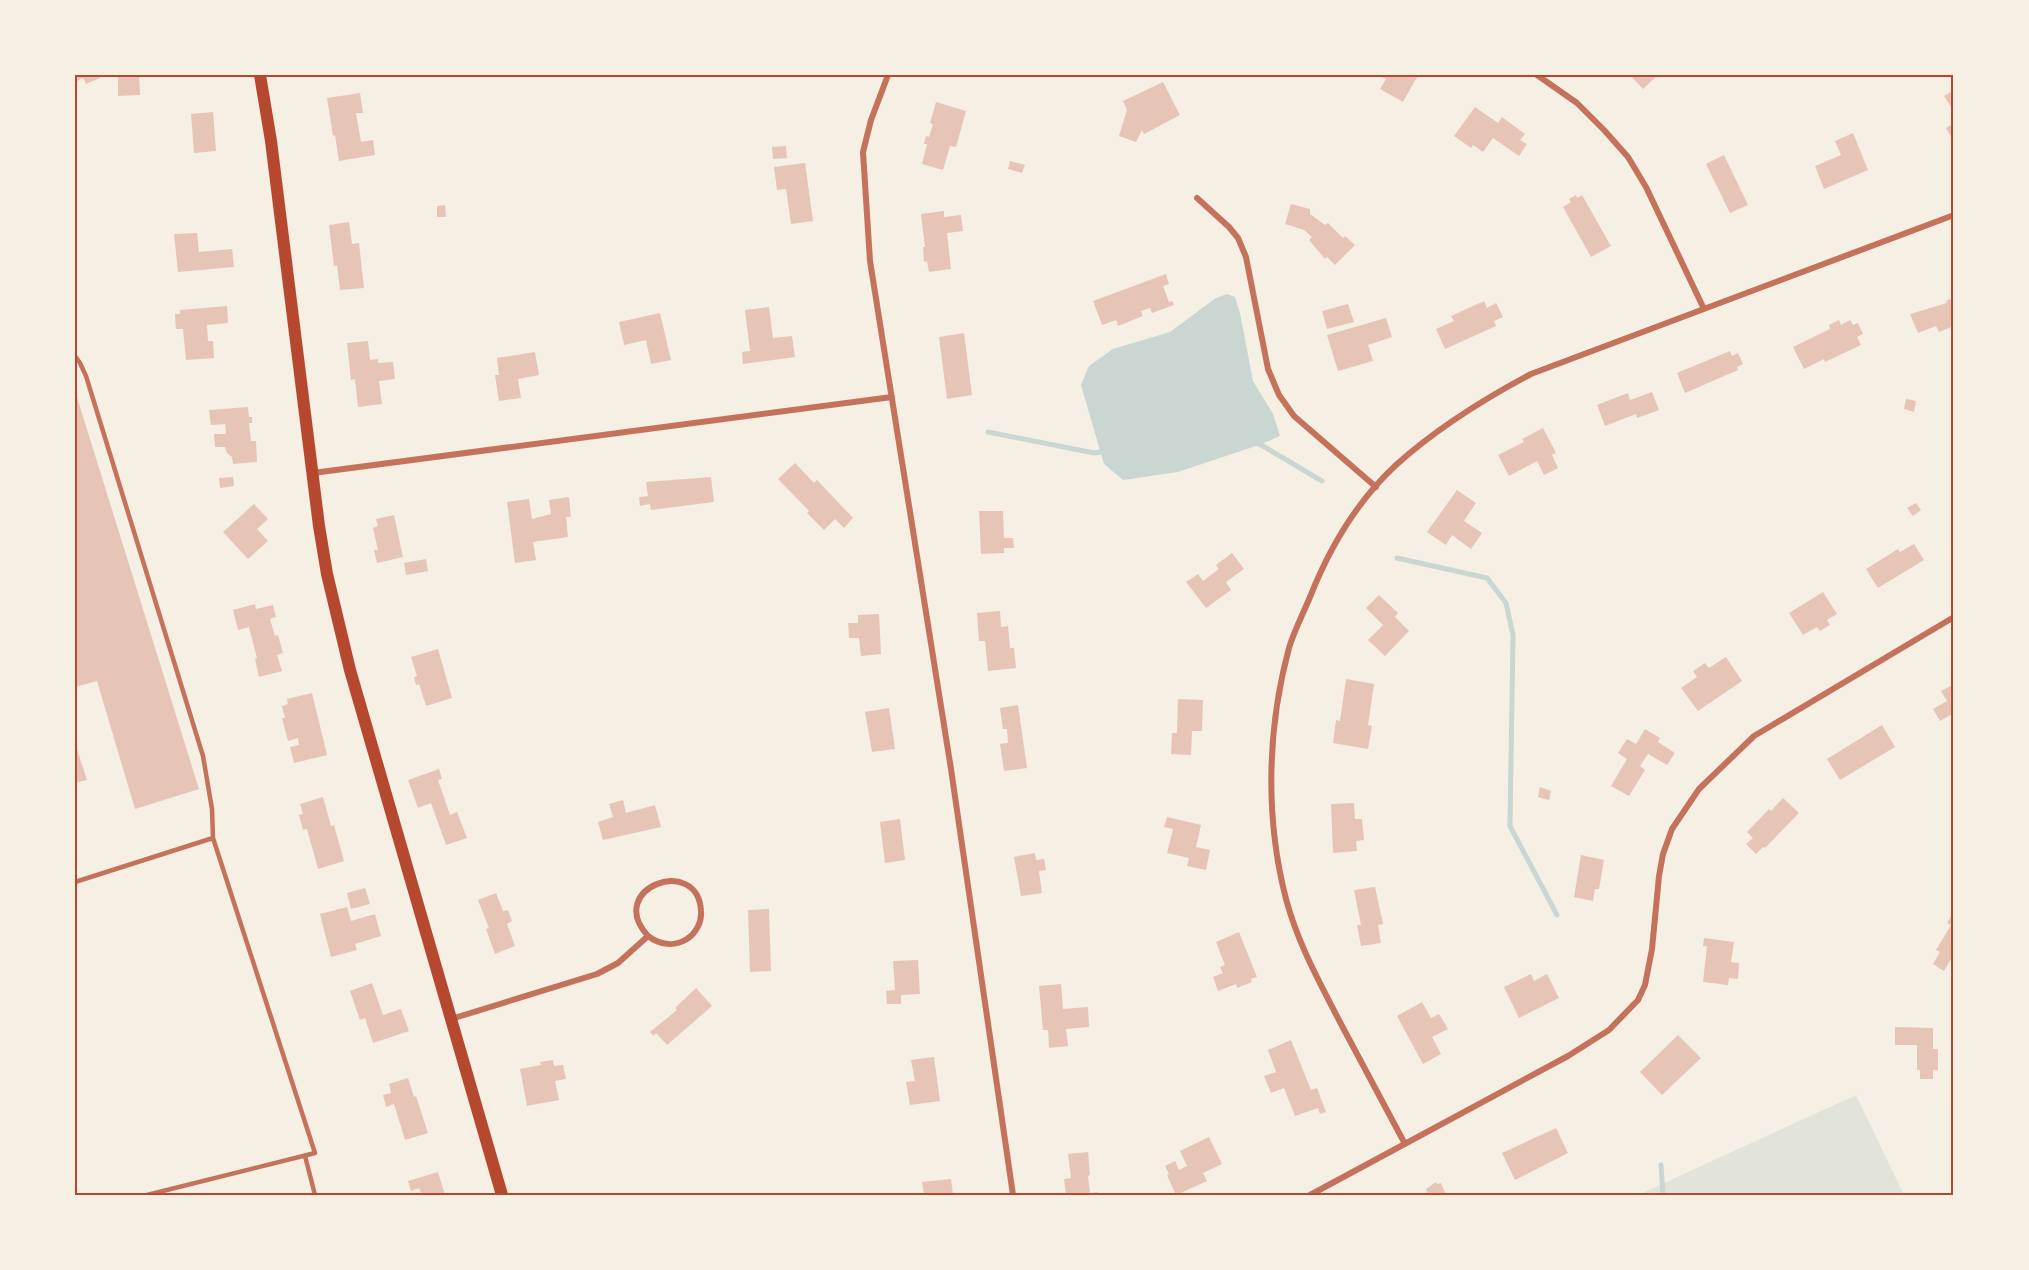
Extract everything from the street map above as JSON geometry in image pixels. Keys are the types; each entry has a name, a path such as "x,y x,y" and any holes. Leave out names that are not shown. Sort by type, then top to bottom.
{"main road":[{"path":"260,75 271,141 312,474 327,574 350,670 502,1195"}],"street":[{"path":"888,75 871,120 863,152 870,261 951,769 1013,1195"},
{"path":"1537,75 1577,103 1628,157 1646,187 1704,309"},
{"path":"1197,198 1229,227 1238,238 1246,257 1268,369 1279,395 1294,416 1376,487"},
{"path":"1405,1144 1307,959 1287,900 1275,840 1271,766 1276,707 1290,646 1322,568 1341,534 1376,487 1405,458 1497,392 1531,374 1954,215"},
{"path":"312,474 892,398"},
{"path":"1310,1195 1568,1056 1609,1030 1638,1000 1645,986 1652,949 1663,854 1672,829 1700,789 1754,736 1954,617"},
{"path":"669,880 688,887 697,897 701,910 699,924 692,935 674,944 660,943 648,936 640,925 637,912 644,892 655,884 669,880"},
{"path":"451,1019 597,974 618,963 648,936"}],"lane":[{"path":"75,356 81,363 86,376 203,756 212,809 213,838 315,1154 147,1195"},
{"path":"75,882 213,838"},
{"path":"305,1156 315,1195"}],"shaded area":[{"path":"1227,294 1235,297 1253,381 1273,414 1280,436 1178,472 1123,480 1104,464 1081,385 1089,366 1113,349 1170,332 1216,298"},
{"path":"1856,1095 1904,1195 1638,1195"}],"building":[{"path":"75,75 99,75 100,78 86,84 83,78 75,82"},
{"path":"118,75 139,75 140,95 118,96"},
{"path":"1378,75 1417,77 1403,102 1380,89 1386,79"},
{"path":"1630,75 1658,75 1643,89"},
{"path":"1163,82 1180,115 1144,134 1142,130 1136,142 1119,136 1127,110 1123,101"},
{"path":"1954,90 1954,112 1944,96"},
{"path":"360,93 363,113 356,113 361,142 373,140 375,155 339,161 327,98"},
{"path":"936,102 966,111 956,147 950,146 943,170 922,164 927,144 924,144 933,124 930,123"},
{"path":"1475,107 1498,123 1502,117 1525,134 1520,140 1527,144 1519,156 1493,138 1483,152 1473,145 1471,148 1454,136"},
{"path":"213,112 216,151 194,153 191,114"},
{"path":"1954,123 1954,142 1946,128"},
{"path":"1853,133 1868,170 1824,189 1815,166 1841,155 1835,141"},
{"path":"786,146 787,158 773,159 772,147"},
{"path":"1724,155 1748,205 1730,213 1706,164"},
{"path":"1010,161 1025,165 1022,173 1008,169"},
{"path":"805,163 813,221 791,224 786,189 777,190 774,167"},
{"path":"1576,195 1577,198 1582,195 1611,246 1591,257 1563,207 1571,202 1569,199"},
{"path":"1291,204 1310,209 1310,214 1325,225 1328,223 1343,238 1345,236 1355,245 1335,265 1327,257 1325,259 1309,240 1312,237 1304,230 1285,224"},
{"path":"445,205 446,217 437,217 437,206"},
{"path":"944,211 944,217 961,215 963,231 947,233 951,269 929,272 927,261 924,262 923,247 925,247 921,214"},
{"path":"349,222 352,244 359,243 364,288 340,290 337,265 334,266 329,225"},
{"path":"197,233 199,252 232,249 234,267 178,272 174,234"},
{"path":"1166,274 1169,284 1163,286 1169,302 1172,301 1174,305 1152,313 1150,308 1141,311 1143,316 1118,326 1116,320 1102,325 1093,301"},
{"path":"1954,297 1954,326 1939,332 1936,326 1918,333 1910,314 1947,303 1946,301"},
{"path":"1484,301 1487,308 1496,303 1503,317 1494,321 1496,326 1445,349 1436,329 1454,321 1451,316"},
{"path":"1348,304 1354,322 1327,329 1322,311"},
{"path":"227,306 228,323 207,325 208,341 213,341 214,358 186,360 183,329 176,329 175,314 180,314 180,310"},
{"path":"769,307 773,338 792,336 795,357 743,364 742,352 750,351 745,310"},
{"path":"660,313 671,360 651,364 646,340 624,345 619,322"},
{"path":"1386,318 1392,337 1368,345 1373,361 1338,371 1327,335"},
{"path":"1839,320 1841,325 1850,320 1853,325 1858,323 1863,334 1857,337 1861,345 1804,369 1793,347 1830,329 1829,325"},
{"path":"964,333 972,395 947,399 939,337"},
{"path":"368,341 370,360 378,359 378,363 393,362 395,379 379,381 382,404 358,407 355,379 351,380 347,343"},
{"path":"1730,351 1732,356 1738,353 1743,364 1737,367 1738,370 1685,393 1677,373"},
{"path":"535,352 539,375 518,379 521,398 499,401 495,375 499,375 497,358"},
{"path":"1652,392 1659,410 1637,418 1636,414 1605,426 1597,405 1628,393 1630,400"},
{"path":"76,394 199,789 135,809 97,681 75,687"},
{"path":"1906,399 1916,401 1914,412 1904,409"},
{"path":"248,407 249,417 252,417 252,423 249,423 251,441 256,441 257,462 233,464 232,457 227,453 225,447 215,447 214,434 226,434 225,424 211,425 209,410"},
{"path":"1543,428 1556,453 1552,455 1558,468 1544,475 1537,461 1509,476 1498,455 1524,442 1522,439"},
{"path":"795,463 814,483 817,480 853,518 844,528 835,519 824,530 778,479"},
{"path":"233,477 234,486 220,488 219,478"},
{"path":"711,477 714,502 651,510 650,504 640,506 639,497 648,496 646,482"},
{"path":"1457,490 1476,503 1464,521 1482,533 1471,549 1452,535 1446,545 1427,532"},
{"path":"569,497 571,517 566,517 568,537 533,542 536,560 515,563 507,502 529,499 532,519 551,514 549,500"},
{"path":"1916,503 1921,510 1913,516 1907,508"},
{"path":"254,504 268,519 257,529 268,541 248,559 223,532"},
{"path":"979,511 1003,511 1004,538 1013,538 1014,548 1004,548 1004,553 981,554"},
{"path":"394,515 403,557 377,563 374,550 378,550 373,528 378,526 376,519"},
{"path":"1914,544 1924,560 1878,588 1866,569 1898,549 1900,552"},
{"path":"1232,553 1244,569 1226,582 1231,590 1206,608 1186,582 1198,574 1203,581 1219,569 1216,565"},
{"path":"426,559 428,571 406,575 404,563"},
{"path":"1823,592 1837,614 1827,620 1830,625 1820,631 1817,627 1803,635 1789,613"},
{"path":"1379,595 1398,613 1395,617 1409,631 1385,656 1368,640 1383,625 1366,608"},
{"path":"255,604 256,609 273,605 276,617 270,619 283,653 277,655 282,671 259,677 249,627 238,630 233,610"},
{"path":"1000,611 1001,627 1008,626 1010,648 1014,648 1016,668 988,671 985,641 979,641 977,613"},
{"path":"879,614 881,654 861,656 859,638 849,638 848,623 858,623 858,615"},
{"path":"438,649 452,698 426,706 419,684 416,685 414,677 417,676 411,657"},
{"path":"1726,657 1742,681 1698,711 1681,688 1697,677 1693,671 1705,663 1709,668"},
{"path":"1346,679 1374,684 1368,725 1372,726 1368,749 1333,743 1336,720 1340,721"},
{"path":"1954,684 1954,713 1940,721 1933,709 1947,701 1941,691"},
{"path":"312,693 327,755 294,763 290,747 299,745 298,738 288,741 282,718 285,718 282,706 288,704 287,699"},
{"path":"1178,699 1203,700 1202,731 1192,731 1191,755 1171,754 1172,733 1177,733"},
{"path":"1018,705 1027,768 1004,771 1000,744 1008,743 1007,729 1003,729 1000,708"},
{"path":"889,708 895,749 872,752 865,712"},
{"path":"1882,725 1895,747 1840,780 1827,759"},
{"path":"1645,729 1660,738 1658,742 1675,753 1667,765 1648,754 1640,766 1645,770 1629,796 1611,786 1627,759 1618,753 1627,739 1636,744"},
{"path":"75,743 87,780 75,783"},
{"path":"439,769 442,779 438,780 450,815 457,812 467,838 446,845 431,803 418,808 408,780"},
{"path":"1540,787 1551,791 1549,800 1538,797"},
{"path":"323,797 344,861 318,869 307,829 303,830 299,815 303,814 300,804"},
{"path":"1783,798 1799,813 1765,848 1763,847 1756,854 1746,844 1753,838 1747,832"},
{"path":"623,800 626,813 655,805 661,827 603,840 598,822 613,817 609,804"},
{"path":"1354,803 1355,819 1362,819 1364,840 1356,841 1357,851 1333,853 1331,804"},
{"path":"1167,817 1201,825 1196,847 1210,850 1206,870 1187,866 1189,858 1167,853 1173,829 1164,827"},
{"path":"900,819 905,860 885,863 880,822"},
{"path":"1035,853 1036,860 1044,859 1046,870 1039,871 1042,893 1021,896 1014,857"},
{"path":"1581,855 1604,860 1599,889 1595,889 1593,901 1574,897"},
{"path":"1375,887 1383,924 1378,925 1381,943 1361,946 1357,925 1361,925 1354,890"},
{"path":"365,888 370,904 351,909 347,893"},
{"path":"496,893 503,911 508,910 512,921 507,924 515,946 495,954 486,929 489,928 478,900"},
{"path":"347,907 351,921 375,914 381,936 355,944 357,950 331,957 320,914"},
{"path":"769,909 771,971 750,972 748,910"},
{"path":"1954,911 1954,960 1951,959 1944,971 1933,964 1940,952 1936,950 1951,925 1947,923"},
{"path":"1239,932 1257,977 1251,979 1252,982 1237,988 1236,984 1218,991 1213,977 1223,973 1220,967 1225,965 1216,942"},
{"path":"1704,938 1734,942 1731,962 1739,963 1738,979 1729,978 1728,985 1703,982 1707,946 1703,946"},
{"path":"918,960 920,994 901,995 901,1004 887,1004 886,991 895,990 893,961"},
{"path":"1531,974 1534,981 1547,974 1559,998 1519,1018 1504,987"},
{"path":"372,983 383,1015 401,1009 409,1031 373,1043 365,1018 360,1020 350,991"},
{"path":"1061,984 1063,1009 1088,1007 1089,1027 1066,1029 1068,1046 1049,1048 1048,1030 1043,1030 1039,986"},
{"path":"696,988 712,1006 667,1045 656,1033 654,1036 650,1032 677,1010 675,1008"},
{"path":"1422,1002 1431,1018 1439,1014 1448,1029 1432,1037 1441,1054 1423,1064 1397,1016"},
{"path":"1895,1027 1933,1028 1933,1049 1938,1049 1938,1070 1933,1070 1933,1079 1920,1079 1920,1070 1917,1070 1917,1045 1895,1045"},
{"path":"1678,1035 1701,1058 1662,1095 1640,1072"},
{"path":"1291,1040 1311,1090 1317,1088 1326,1112 1320,1114 1318,1108 1295,1116 1284,1088 1271,1093 1264,1076 1276,1072 1268,1050"},
{"path":"934,1057 940,1101 910,1105 906,1082 915,1081 911,1060"},
{"path":"553,1060 554,1066 563,1065 566,1079 555,1081 559,1100 527,1106 520,1069"},
{"path":"408,1078 428,1133 405,1140 394,1104 386,1107 383,1095 391,1093 389,1084"},
{"path":"1556,1128 1568,1153 1515,1180 1502,1153"},
{"path":"1209,1137 1222,1164 1203,1173 1207,1181 1176,1195 1165,1166 1175,1161 1179,1170 1187,1166 1180,1151"},
{"path":"1088,1152 1090,1193 1098,1192 1099,1195 1066,1195 1064,1179 1071,1178 1068,1154"},
{"path":"438,1172 445,1195 422,1195 419,1188 411,1191 408,1181"},
{"path":"951,1179 953,1195 924,1195 922,1182"},
{"path":"1436,1182 1441,1183 1446,1195 1428,1195 1426,1189"}],"waterway":[{"path":"988,432 1094,453 1107,451"},
{"path":"1256,442 1322,481"},
{"path":"1397,558 1487,578 1506,603 1513,635 1510,826 1557,915"},
{"path":"1661,1165 1663,1195"}]}
